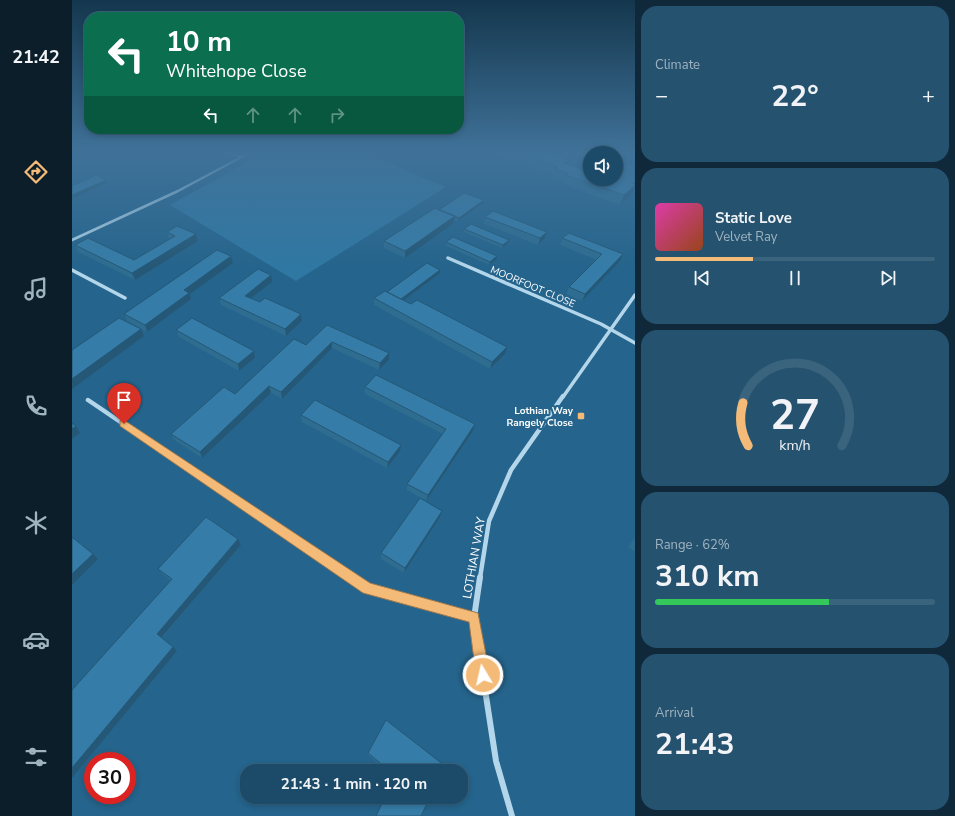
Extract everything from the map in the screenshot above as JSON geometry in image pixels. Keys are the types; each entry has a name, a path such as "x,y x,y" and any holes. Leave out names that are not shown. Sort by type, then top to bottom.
{"street":[{"path":"72,240 178,191"},
{"name":"MOORFOOT CLOSE","path":"448,258 512,287 540,297 611,330 635,343"},
{"path":"72,270 125,298"},
{"name":"LOTHIAN WAY","path":"512,816 496,761 474,618 490,521 511,470 635,295"},
{"path":"88,400 367,588 474,618"}],"shaded area":[{"path":"195,191 439,191 296,281 170,205"}],"building":[{"path":"72,191 81,191 72,195"},
{"path":"613,191 629,191 624,195"},
{"path":"464,193 484,200 459,218 439,210"},
{"path":"435,208 455,216 405,251 384,241"},
{"path":"493,211 547,232 540,238 485,217"},
{"path":"471,224 509,240 503,245 464,229"},
{"path":"177,226 196,234 132,273 75,245 88,238 134,260 175,236 167,232"},
{"path":"569,233 623,254 585,294 569,287 602,254 562,238"},
{"path":"453,237 497,256 490,262 446,242"},
{"path":"217,250 231,256 184,290 189,293 145,325 124,314"},
{"path":"427,263 440,270 401,299 387,292"},
{"path":"258,269 271,275 245,296 260,302 265,298 301,314 285,329 219,298"},
{"path":"385,291 411,304 417,300 507,347 492,362 374,298"},
{"path":"119,318 141,329 72,379 72,350"},
{"path":"192,318 254,351 238,364 176,330"},
{"path":"327,325 389,353 380,363 332,342 281,392 269,386 200,452 171,434 224,387 235,394 294,339 306,345"},
{"path":"376,375 475,424 428,495 407,484 446,429 365,387"},
{"path":"315,400 401,445 388,462 301,415"},
{"path":"72,423 76,426 72,429"},
{"path":"420,498 442,511 405,568 381,553"},
{"path":"206,517 238,539 157,634 173,647 72,768 72,690 172,579 158,569"},
{"path":"72,537 93,554 72,574"},
{"path":"386,720 442,764 381,764 368,753"},
{"path":"382,804 427,804 421,816 376,816"}],"place":[{"name":"Lothian Way Rangely Close","path":"581,416"}],"route":[{"path":"124,424 367,588 474,618 483,675"}]}
